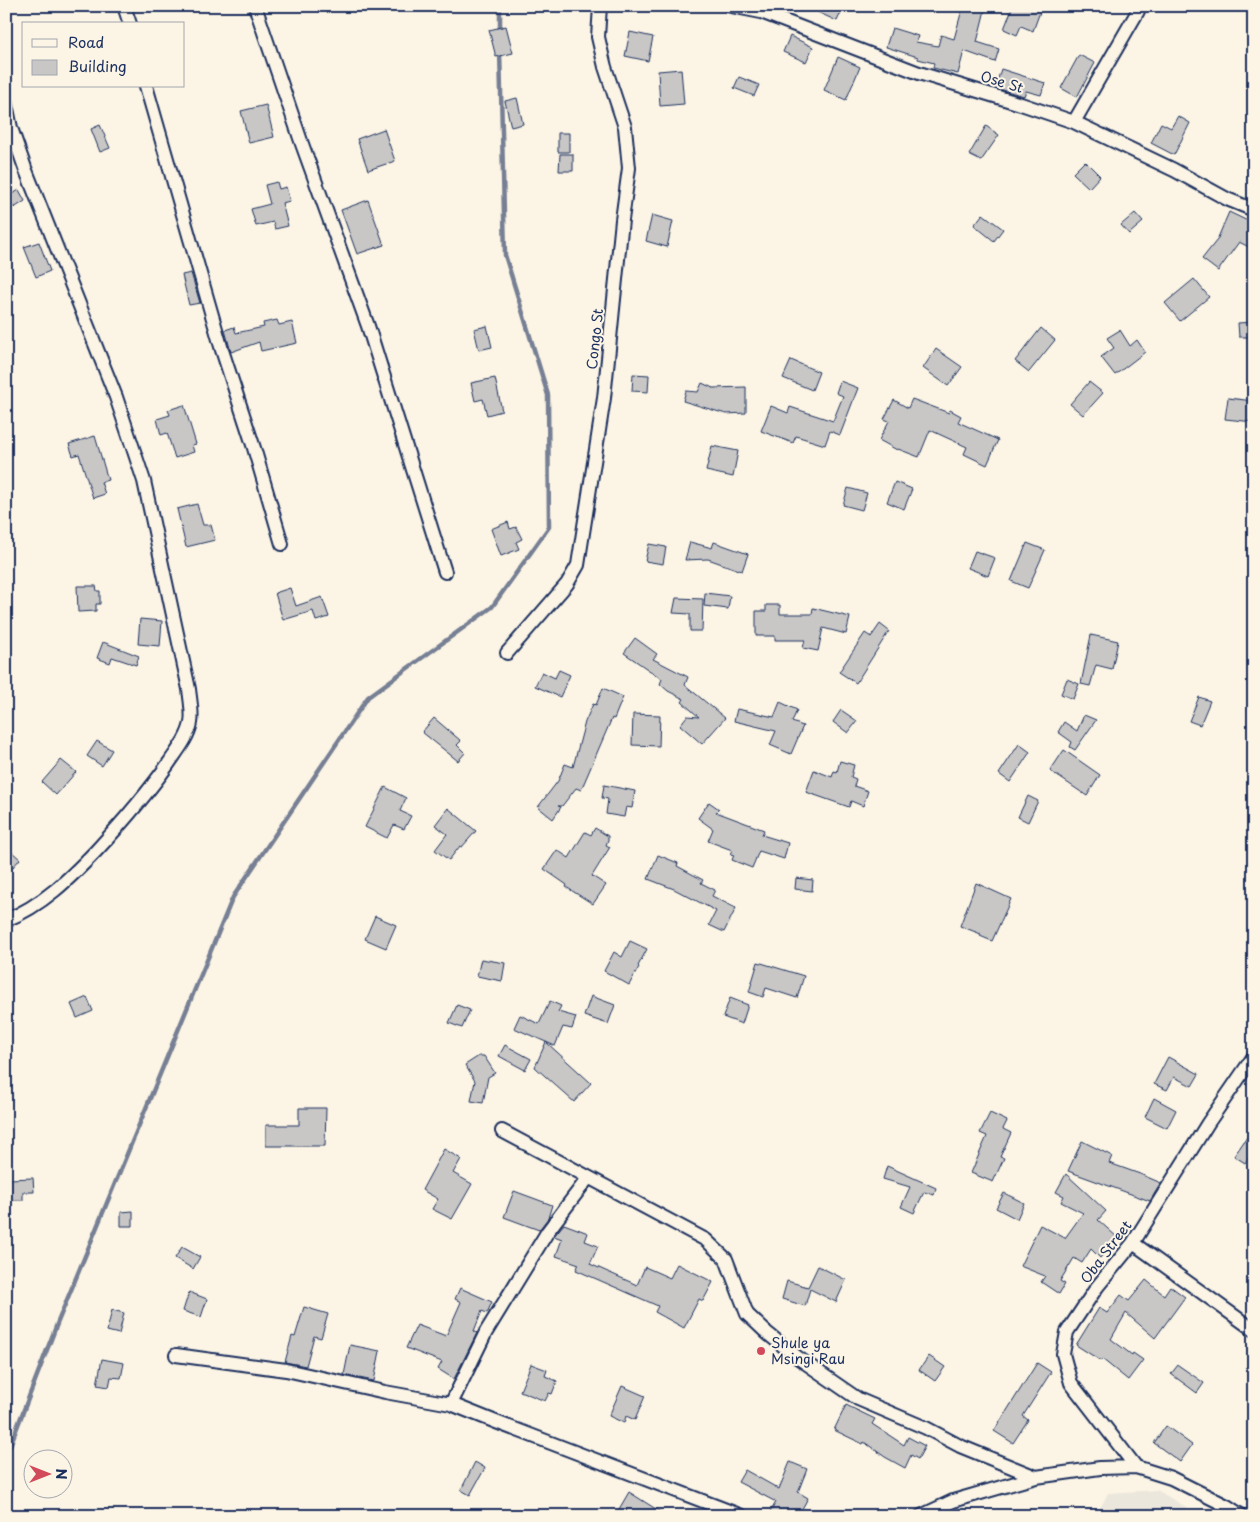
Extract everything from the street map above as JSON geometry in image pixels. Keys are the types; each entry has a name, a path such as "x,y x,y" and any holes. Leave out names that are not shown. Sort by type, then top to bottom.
{"street":[{"path":"124,6 129,22"},
{"path":"255,6 302,144 368,326 445,572"},
{"name":"Congo St","path":"507,653 568,584 578,565 604,398 629,168 625,126 605,67 598,37 600,6"},
{"name":"Ose St","path":"732,6 762,12 918,73 1074,122 1174,170 1227,199 1254,210"},
{"path":"1074,122 1138,11"},
{"path":"147,88 222,350 254,448 282,544"},
{"path":"6,104 11,128 25,168 116,397 144,482 189,689 192,722 184,740 159,776 119,826 74,874 22,914 6,920"},
{"name":"Oba Street","path":"1136,1467 1071,1383 1063,1354 1067,1332 1097,1287 1133,1243 1208,1123 1254,1056"},
{"path":"502,1131 706,1240 726,1259 748,1314 767,1333 797,1357 858,1399 926,1428 960,1446 1036,1477"},
{"path":"451,1404 486,1332 548,1231 588,1178"},
{"path":"1133,1243 1254,1330"},
{"path":"176,1355 286,1370 385,1392 451,1404 742,1516"},
{"path":"921,1516 953,1501 1036,1477 1100,1468 1136,1467 1171,1478 1228,1506 1242,1516"}],"shaded area":[{"path":"1157,1490 1201,1516 1096,1516 1108,1493"}],"building":[{"path":"804,6 844,6 837,21"},
{"path":"963,6 986,6 977,42 999,49 995,62 964,51 958,74 933,68 934,63 886,47 892,28 918,36 916,42 938,46 941,35 954,39"},
{"path":"1013,6 1035,6 1041,9 1033,31 1021,26 1017,35 1004,29"},
{"path":"506,26 513,53 496,57 489,30"},
{"path":"630,32 653,37 648,61 625,56"},
{"path":"790,36 813,47 806,62 783,52"},
{"path":"1079,55 1095,63 1077,97 1061,88"},
{"path":"838,57 860,67 846,100 824,90"},
{"path":"681,69 684,104 660,106 658,71"},
{"path":"1001,69 1045,83 1041,95 1026,91 1024,96 995,88"},
{"path":"739,77 759,85 754,96 734,88"},
{"path":"517,98 523,124 511,127 505,101"},
{"path":"266,105 274,137 249,143 241,111"},
{"path":"1178,116 1190,123 1174,155 1151,143 1161,123 1171,128"},
{"path":"100,125 110,148 100,152 91,129"},
{"path":"986,126 999,135 981,161 969,155"},
{"path":"384,129 395,161 368,170 357,139"},
{"path":"558,133 569,133 569,152 558,152"},
{"path":"560,154 573,154 573,171 559,171"},
{"path":"1085,161 1100,176 1089,188 1073,173"},
{"path":"277,182 279,189 286,187 290,201 282,203 288,226 275,229 273,222 256,226 251,209 270,204 265,185"},
{"path":"19,190 25,201 14,208 8,197"},
{"path":"368,200 384,245 357,254 341,210"},
{"path":"1229,212 1254,224 1254,237 1249,247 1239,242 1218,271 1202,259 1217,240"},
{"path":"1135,213 1143,222 1129,234 1121,225"},
{"path":"983,214 1003,229 994,241 974,225"},
{"path":"652,215 673,221 667,247 646,241"},
{"path":"39,242 50,271 36,277 24,247"},
{"path":"191,273 200,303 189,305 182,275"},
{"path":"1194,279 1209,297 1180,321 1165,303"},
{"path":"277,320 279,325 292,322 297,343 261,351 259,342 231,352 225,330 234,327 236,333 264,327 263,323"},
{"path":"1254,322 1254,337 1239,337 1238,323"},
{"path":"487,326 492,347 479,350 474,329"},
{"path":"1041,328 1055,340 1029,372 1015,361"},
{"path":"1120,330 1130,346 1137,340 1145,352 1115,375 1101,357 1114,348 1107,338"},
{"path":"936,349 962,367 948,386 923,368"},
{"path":"791,360 819,372 812,390 783,378"},
{"path":"633,374 649,375 648,392 632,391"},
{"path":"495,378 502,411 487,415 483,399 475,401 471,383"},
{"path":"840,381 858,388 840,435 830,431 825,445 796,436 793,443 761,431 771,406 788,413 790,407 833,421 843,396 836,393"},
{"path":"1089,382 1103,393 1083,415 1070,404"},
{"path":"702,383 713,388 746,387 746,413 726,414 683,401 686,391 698,392"},
{"path":"1228,398 1254,401 1254,422 1225,419"},
{"path":"912,399 949,413 950,410 961,416 958,422 998,440 987,465 964,454 967,447 930,430 919,457 897,450 879,440 889,421 884,419 894,400 908,408"},
{"path":"184,405 196,444 192,445 194,452 175,458 167,433 161,435 157,419 170,415 168,410"},
{"path":"95,436 108,480 101,482 105,494 93,498 79,454 73,456 69,444"},
{"path":"712,446 738,451 733,477 706,471"},
{"path":"895,482 912,489 904,509 887,502"},
{"path":"848,488 867,493 862,510 843,505"},
{"path":"197,504 203,525 211,525 215,540 186,547 177,509"},
{"path":"508,522 510,529 516,527 522,539 516,542 519,549 501,556 491,529"},
{"path":"690,542 712,548 714,542 748,554 742,571 708,559 685,560"},
{"path":"1027,543 1045,550 1028,588 1011,581"},
{"path":"649,544 666,547 663,564 645,561"},
{"path":"975,551 995,558 988,576 968,568"},
{"path":"77,586 96,586 97,591 100,591 100,604 96,604 96,611 78,612"},
{"path":"290,588 296,606 322,597 329,617 316,621 313,611 283,620 275,593"},
{"path":"705,593 730,596 728,609 704,606"},
{"path":"676,598 703,599 702,631 690,631 690,614 673,613"},
{"path":"766,605 780,605 780,614 812,614 813,608 850,617 846,634 823,628 818,651 803,648 805,640 775,640 775,636 756,636 756,611 766,611"},
{"path":"140,619 162,621 160,646 138,644"},
{"path":"880,624 889,631 856,683 839,672 865,633 871,637"},
{"path":"1091,635 1118,641 1112,669 1096,665 1090,686 1081,684"},
{"path":"635,638 657,654 653,659 688,677 685,685 725,718 702,744 680,725 687,716 699,717 682,702 684,699 668,691 660,684 662,679 624,653"},
{"path":"103,642 139,656 136,665 112,657 110,663 97,658"},
{"path":"559,670 570,675 560,697 535,686 542,672 555,678"},
{"path":"1067,679 1079,684 1073,699 1061,694"},
{"path":"603,688 623,697 581,790 576,788 562,806 558,806 561,807 553,819 538,807 558,781 565,764 573,767 585,722 593,704 596,705"},
{"path":"1199,697 1210,701 1200,725 1189,721"},
{"path":"780,702 797,710 792,722 803,726 791,754 770,745 776,731 734,721 737,709 774,717"},
{"path":"841,710 857,721 848,733 833,722"},
{"path":"633,714 660,715 659,746 632,745"},
{"path":"1084,715 1096,720 1075,750 1070,747 1072,742 1058,732 1064,722 1077,731"},
{"path":"434,718 461,741 457,745 465,753 458,761 422,732"},
{"path":"97,741 112,750 102,766 87,756"},
{"path":"1019,744 1030,752 1010,782 999,774"},
{"path":"1064,750 1100,775 1087,796 1050,771"},
{"path":"61,760 76,772 56,795 42,782"},
{"path":"840,761 854,765 851,777 856,779 854,786 868,791 863,806 851,801 849,807 806,792 814,770 832,777 834,771 837,772"},
{"path":"604,785 635,791 632,808 626,807 624,817 606,814 608,799 602,798"},
{"path":"385,787 406,798 400,811 411,816 404,829 394,825 387,838 365,827"},
{"path":"1028,796 1038,801 1028,822 1018,817"},
{"path":"709,802 719,809 716,812 764,830 762,835 788,843 784,859 759,851 752,868 732,860 734,855 730,854 732,850 708,841 713,829 698,818"},
{"path":"448,808 476,831 449,860 435,850 447,834 435,825"},
{"path":"595,828 608,836 606,845 610,847 592,876 606,885 593,904 566,887 567,885 544,869 557,850 569,858 585,832 591,835"},
{"path":"12,852 20,859 6,875 6,858"},
{"path":"658,855 678,863 677,866 703,880 701,883 715,890 712,896 736,908 724,932 709,925 716,911 674,889 648,879"},
{"path":"796,878 813,880 812,891 795,889"},
{"path":"976,883 1011,899 992,941 980,936 981,934 960,926"},
{"path":"375,916 396,925 386,948 365,939"},
{"path":"630,941 647,949 629,985 604,971 614,952 622,957"},
{"path":"481,959 505,963 502,981 477,976"},
{"path":"758,962 804,976 797,998 766,988 763,997 749,992"},
{"path":"591,996 615,1005 608,1024 584,1016"},
{"path":"87,997 93,1011 77,1018 71,1004"},
{"path":"730,998 748,1005 742,1024 723,1017"},
{"path":"550,1001 561,1006 558,1012 576,1017 572,1029 563,1027 555,1046 514,1028 520,1015 539,1024"},
{"path":"457,1005 470,1010 462,1028 449,1023"},
{"path":"546,1042 591,1083 574,1102 535,1067"},
{"path":"505,1045 531,1059 525,1070 499,1056"},
{"path":"479,1056 484,1056 495,1073 488,1077 483,1103 471,1101 475,1081 465,1065"},
{"path":"1168,1057 1199,1074 1192,1086 1174,1077 1167,1090 1154,1084"},
{"path":"1154,1098 1176,1110 1167,1128 1145,1117"},
{"path":"299,1108 326,1108 325,1146 266,1146 266,1125 299,1125"},
{"path":"990,1113 1007,1121 1003,1129 1011,1133 1000,1157 1004,1158 993,1182 971,1173 987,1136 980,1133"},
{"path":"1254,1127 1254,1150 1245,1163 1234,1156"},
{"path":"1082,1141 1112,1156 1109,1163 1161,1183 1150,1201 1068,1171"},
{"path":"444,1149 461,1159 453,1173 472,1184 452,1219 432,1209 438,1199 422,1190"},
{"path":"887,1166 936,1188 934,1195 924,1192 914,1213 901,1207 910,1187 883,1179"},
{"path":"1066,1174 1106,1211 1098,1220 1118,1238 1100,1258 1091,1249 1082,1263 1074,1258 1060,1281 1065,1284 1059,1294 1041,1282 1045,1276 1020,1266 1040,1225 1065,1238 1083,1213 1061,1202 1064,1196 1056,1192"},
{"path":"33,1178 34,1192 23,1192 23,1200 10,1200 9,1179"},
{"path":"514,1191 552,1205 548,1218 539,1230 504,1217"},
{"path":"1004,1193 1024,1203 1017,1219 996,1208"},
{"path":"133,1211 133,1226 121,1226 121,1212"},
{"path":"564,1224 588,1233 585,1241 598,1246 590,1264 637,1285 645,1267 670,1278 677,1264 713,1282 703,1301 699,1299 684,1328 655,1312 658,1306 576,1270 579,1264 556,1256 562,1239 554,1236"},
{"path":"182,1247 200,1257 193,1269 175,1258"},
{"path":"818,1266 846,1280 836,1302 810,1289 805,1306 782,1299 787,1281 808,1287"},
{"path":"1146,1280 1164,1295 1170,1286 1185,1297 1155,1338 1126,1313 1111,1339 1132,1355 1133,1353 1143,1360 1128,1380 1102,1359 1101,1361 1076,1345 1099,1308 1107,1313 1121,1295 1129,1301"},
{"path":"460,1288 492,1302 487,1313 482,1311 474,1331 477,1333 454,1379 438,1369 442,1362 406,1348 417,1325 446,1336 461,1302 455,1299"},
{"path":"189,1292 207,1299 201,1317 183,1311"},
{"path":"304,1307 328,1314 321,1338 314,1336 306,1366 285,1362 292,1336 295,1337"},
{"path":"112,1310 124,1313 119,1334 107,1331"},
{"path":"350,1345 380,1351 374,1381 344,1375"},
{"path":"929,1356 945,1367 935,1381 919,1370"},
{"path":"102,1359 124,1363 121,1378 111,1377 109,1387 97,1385"},
{"path":"1037,1363 1051,1372 1023,1416 1028,1420 1013,1443 994,1431"},
{"path":"531,1364 547,1370 545,1376 557,1381 552,1394 549,1393 545,1401 520,1391"},
{"path":"1178,1365 1204,1383 1197,1393 1171,1374"},
{"path":"622,1386 645,1396 635,1420 626,1416 624,1423 609,1416"},
{"path":"846,1405 875,1419 872,1424 904,1445 908,1437 925,1446 918,1459 911,1455 905,1468 864,1442 863,1444 834,1430"},
{"path":"1166,1426 1192,1445 1180,1462 1154,1443"},
{"path":"475,1462 485,1468 470,1495 461,1490"},
{"path":"790,1462 807,1469 798,1492 808,1498 798,1516 768,1516 776,1502 738,1482 745,1470 779,1489"},
{"path":"629,1492 667,1516 615,1516"}],"waterway":[{"path":"500,6 500,32"},
{"path":"6,1456 57,1324 233,897 368,697 492,607 549,527 548,395 505,255 500,50"}],"place":[{"name":"Shule ya Msingi Rau","path":"761,1351"}]}
